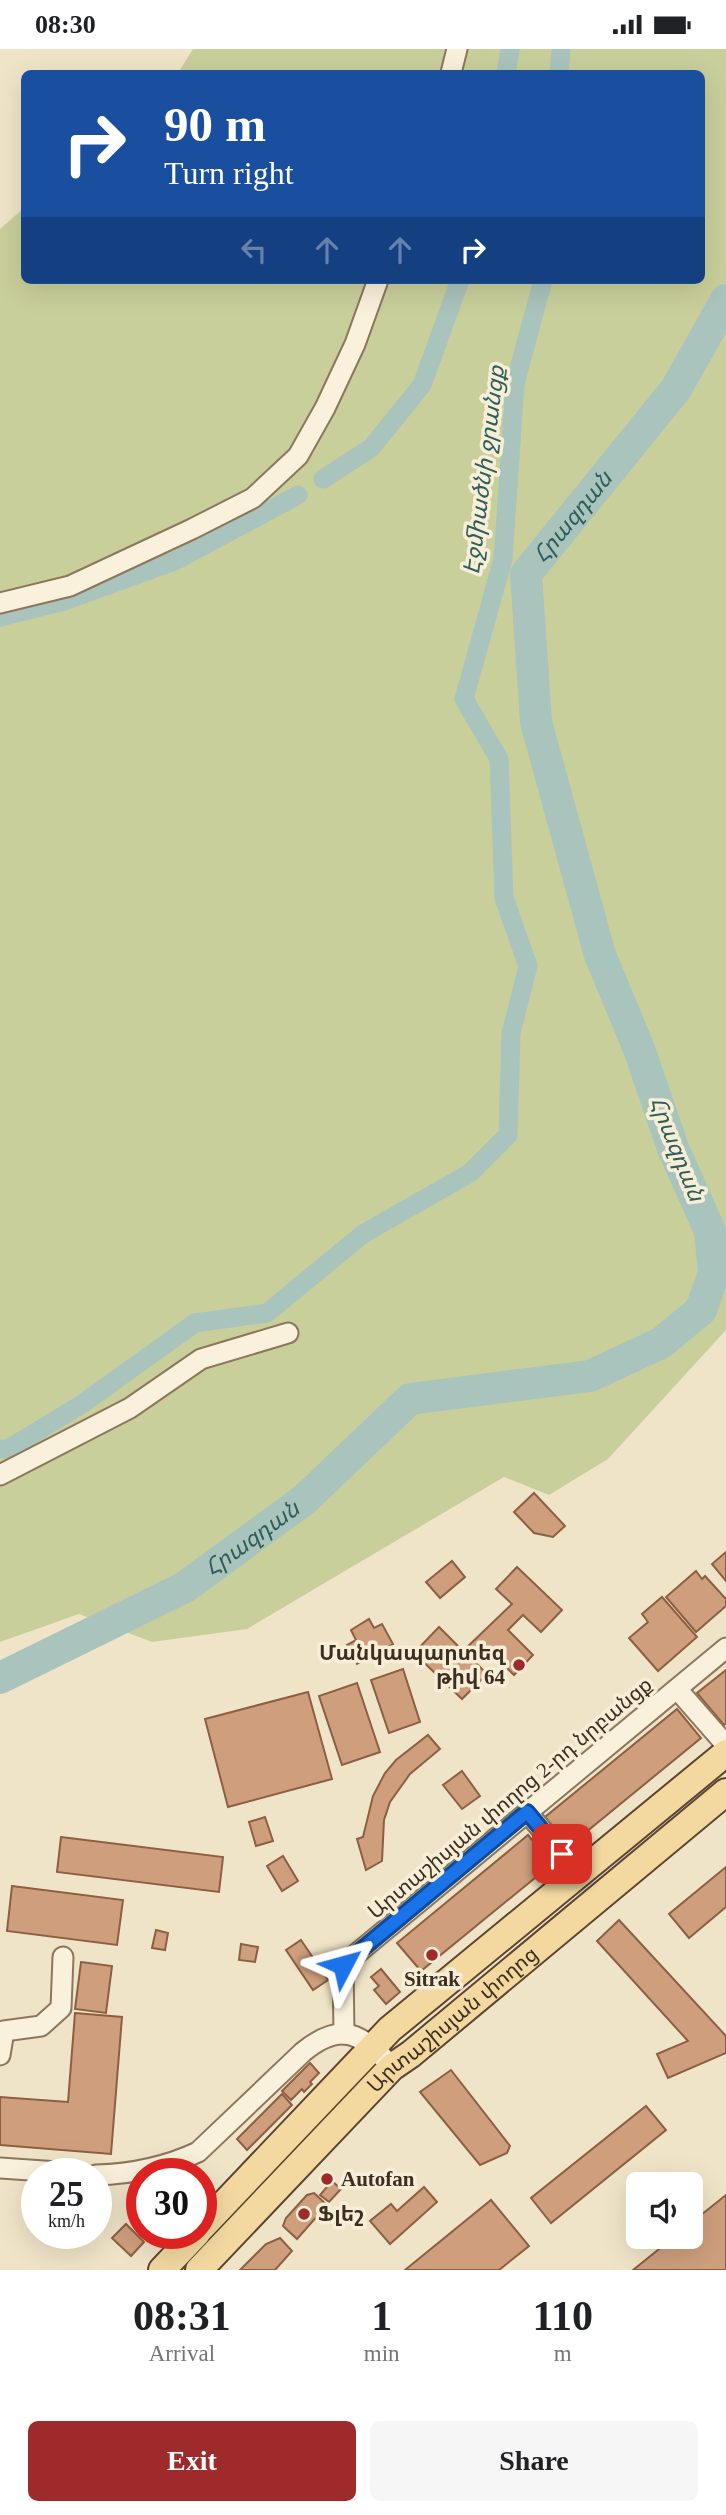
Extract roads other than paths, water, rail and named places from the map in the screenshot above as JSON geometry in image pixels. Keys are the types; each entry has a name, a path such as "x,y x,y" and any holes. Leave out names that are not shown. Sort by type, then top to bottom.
{"main road":[{"name":"Արտաշիսյան փողոց","path":"217,2211 390,2029 726,1753"},
{"name":"Արտաշիսյան փողոց","path":"199,2270 392,2067 726,1792"},
{"path":"162,2270 182,2249"}],"street":[{"path":"452,70 457,49"},
{"path":"0,603 70,586 253,498 298,456 325,408 355,344 377,284"},
{"path":"0,1475 131,1408 201,1359 288,1333"},
{"name":"Արտաշիսյան փողոց 2-րդ նրբանցք","path":"344,2034 343,1965 726,1648"},
{"path":"677,1689 726,1745"},
{"path":"527,1812 579,1874"},
{"path":"0,2055 2,2030 41,2026 61,2008 63,1957"},
{"path":"112,2173 151,2169 198,2152 303,2052 315,2042 330,2036 344,2034 365,2040 392,2067"},
{"path":"0,2168 21,2169"}],"waterway":[{"path":"506,70 510,49"},
{"name":"Էջմիածնի ջրանցք","path":"559,70 561,49"},
{"path":"323,479 371,448 422,385 459,284"},
{"name":"Էջմիածնի ջրանցք","path":"0,1449 8,1449 82,1404 195,1323 267,1313 363,1234 470,1173 508,1135 511,1033 528,966 504,898 499,759 464,699 503,559 515,384 542,284"},
{"name":"Հրազդան","path":"0,1678 185,1587 304,1500 410,1399 590,1376 661,1343 701,1310 714,1273 710,1231 673,1148 639,1049 600,955 536,722 526,574 676,389 726,300"},
{"path":"0,617 64,601 177,560 298,495"}],"place":[{"name":"Մանկապարտեզ թիվ 64","path":"519,1665"},
{"name":"Sitrak","path":"432,1955"},
{"name":"Autofan","path":"327,2179"},
{"name":"Ֆլեշ","path":"304,2214"}]}
